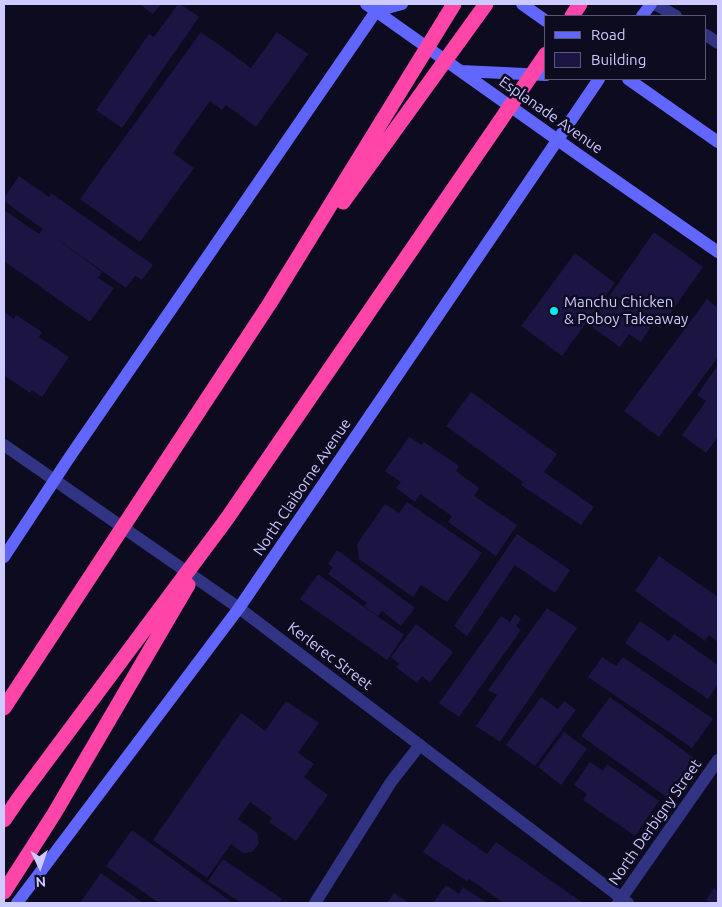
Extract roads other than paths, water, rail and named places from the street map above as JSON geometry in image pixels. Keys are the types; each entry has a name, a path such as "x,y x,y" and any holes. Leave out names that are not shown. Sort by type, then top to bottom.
{"highway":[{"path":"4,708 270,303 454,4"},
{"path":"270,303 486,4"},
{"path":"573,15 580,4"},
{"path":"4,820 226,520 544,57"},
{"path":"4,892 54,814 226,520"}],"main road":[{"path":"4,557 374,6 402,4"},
{"path":"522,4 544,20"},
{"path":"643,15 650,4"},
{"name":"Esplanade Avenue","path":"374,6 461,72 718,252"},
{"path":"461,72 544,75"},
{"name":"North Claiborne Avenue","path":"17,903 239,608 598,80"},
{"path":"629,80 718,142"}],"street":[{"path":"656,4 674,15"},
{"path":"707,36 718,43"},
{"name":"Kerlerec Street","path":"4,446 239,608 420,745 622,902"},
{"path":"315,903 391,782 420,745"},
{"name":"North Derbigny Street","path":"622,902 718,760"}],"place":[{"name":"Manchu Chicken & Poboy Takeaway","path":"554,311"}]}
